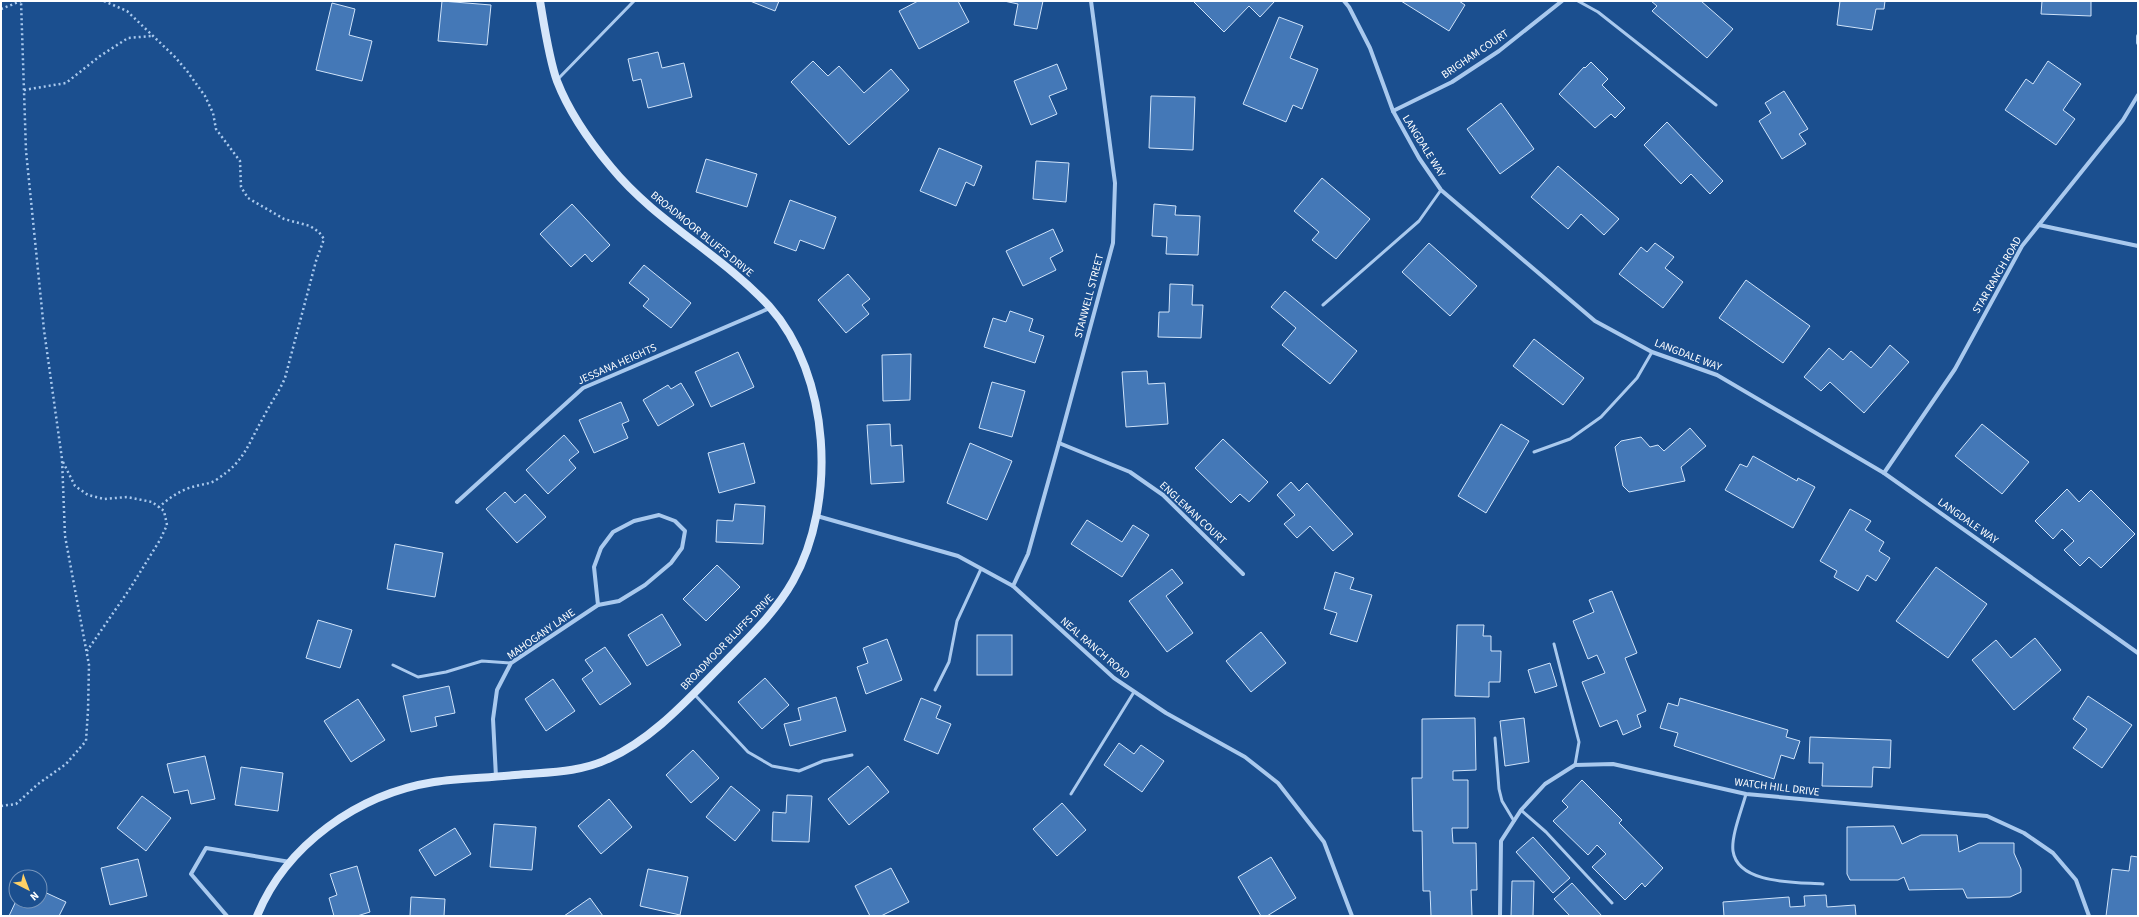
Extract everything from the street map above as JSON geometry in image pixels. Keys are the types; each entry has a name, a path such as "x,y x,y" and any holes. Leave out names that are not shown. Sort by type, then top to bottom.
{"street":[{"name":"BROADMOOR BLUFFS DRIVE","path":"258,916 264,899 290,862 330,824 363,804 398,790 434,782 578,769 608,760 642,740 693,694 782,601 801,567 817,516 822,453 817,411 810,380 792,340 770,308 707,251 650,208 611,168 577,121 557,80 540,1"},
{"name":"STANWELL STREET","path":"1013,586 1028,554 1060,443 1112,243 1115,183 1090,1"},
{"name":"LANGDALE WAY","path":"1344,1 1349,7 1370,48 1393,111 1419,158 1441,190 1595,321 1652,352 1718,375 1884,473 2138,654"},
{"name":"BRIGHAM COURT","path":"1393,111 1452,82 1499,51 1562,1"},
{"path":"2138,36 2138,43"},
{"name":"STAR RANCH ROAD","path":"1884,473 1955,369 2022,246 2123,120 2138,95"},
{"path":"2039,225 2138,246"},
{"name":"JESSANA HEIGHTS","path":"457,502 582,388 770,308"},
{"name":"ENGLEMAN COURT","path":"1060,443 1130,472 1163,495 1243,574"},
{"name":"MAHOGANY LANE","path":"496,777 493,719 497,690 512,663 598,606 620,601 645,585 671,563 682,548 685,531 675,522 659,516 634,521 613,532 601,548 594,567 598,606"},
{"name":"NEAL RANCH ROAD","path":"817,516 958,556 1013,586 1114,678 1166,713 1245,757 1278,783 1324,842 1352,916"},
{"name":"WATCH HILL DRIVE","path":"1500,916 1501,841 1521,810 1545,784 1575,766 1613,764 1746,794 1987,816 2024,833 2053,853 2076,880 2089,916"},
{"path":"227,916 191,874 206,848 290,862"}],"lane":[{"path":"557,80 634,1"},
{"path":"1578,1 1598,12 1716,105"},
{"path":"1323,305 1419,221 1441,190"},
{"path":"1534,452 1570,439 1601,417 1637,378 1652,352"},
{"path":"935,690 949,662 957,621 980,569"},
{"path":"1554,644 1579,742 1575,766"},
{"path":"393,665 418,677 446,672 482,661 512,663"},
{"path":"1071,794 1134,692"},
{"path":"693,694 748,752 772,766 799,771 824,761 852,755"},
{"path":"1495,738 1499,790 1502,801 1514,821"},
{"path":"1746,794 1734,840 1733,852 1738,863 1749,873 1766,879 1823,884"},
{"path":"1521,810 1546,832 1612,903"}],"path":[{"path":"1,9 21,1 26,151 43,323 62,459 65,536 89,665 86,741 66,764 38,784 16,804 1,806"},
{"path":"104,1 127,11 175,57 205,96 213,113 216,129 240,161 241,186 248,198 284,219 310,226 319,232 324,239 316,261 298,335 285,378 278,393 263,416 244,455 237,464 217,480 184,490 159,507"},
{"path":"24,90 66,83 100,56 128,38 152,36"},
{"path":"62,459 75,486 88,495 104,499 127,497 152,502 164,512 167,525 160,540 86,652"}],"building":[{"path":"442,1 491,5 487,45 438,41"},
{"path":"750,1 779,1 775,11"},
{"path":"918,1 958,1 969,22 919,49 899,11"},
{"path":"1004,1 1043,1 1037,29 1014,25 1018,4"},
{"path":"1193,1 1275,1 1260,17 1249,6 1224,32"},
{"path":"1401,1 1459,1 1465,5 1449,31"},
{"path":"1651,1 1701,1 1733,29 1707,58 1652,11 1657,6"},
{"path":"1840,1 1885,1 1884,9 1876,9 1872,30 1837,25"},
{"path":"2042,1 2091,1 2091,16 2041,14"},
{"path":"332,3 355,9 349,35 372,41 362,81 316,70"},
{"path":"1279,17 1303,26 1290,58 1318,69 1302,109 1293,105 1286,122 1243,104"},
{"path":"658,52 662,68 684,63 692,97 648,108 641,79 633,81 628,59"},
{"path":"813,61 828,76 839,66 864,93 891,69 909,90 849,145 791,82"},
{"path":"2048,61 2081,84 2063,110 2075,119 2056,145 2005,110 2026,79 2033,84"},
{"path":"1591,62 1608,79 1602,85 1625,108 1615,118 1611,114 1595,128 1559,94 1584,67 1585,68"},
{"path":"1057,64 1067,89 1049,96 1057,114 1031,125 1014,81"},
{"path":"1784,91 1808,129 1799,134 1806,144 1782,159 1759,121 1771,113 1765,103"},
{"path":"1151,96 1195,97 1193,150 1149,148"},
{"path":"1501,103 1534,149 1500,174 1467,129"},
{"path":"1667,122 1723,181 1710,194 1691,174 1681,184 1644,145"},
{"path":"939,148 982,166 974,186 966,182 956,206 920,191"},
{"path":"706,159 757,174 747,207 696,192"},
{"path":"1036,161 1069,163 1066,202 1033,199"},
{"path":"1558,166 1619,219 1604,235 1581,214 1568,229 1531,197"},
{"path":"1322,178 1370,219 1336,259 1312,240 1319,232 1294,211"},
{"path":"790,200 836,217 824,249 800,240 796,251 774,243"},
{"path":"572,204 610,245 592,262 585,254 571,267 540,234"},
{"path":"1154,204 1176,206 1175,215 1200,216 1198,255 1166,254 1167,237 1152,236"},
{"path":"1053,229 1063,251 1050,258 1056,270 1023,286 1006,251"},
{"path":"1429,243 1477,286 1450,316 1402,272"},
{"path":"1655,243 1674,257 1665,268 1683,282 1663,308 1619,274 1641,247 1647,252"},
{"path":"644,265 691,303 671,328 643,306 649,299 629,283"},
{"path":"848,274 870,299 862,305 869,314 846,333 818,300"},
{"path":"1746,280 1810,326 1783,363 1719,318"},
{"path":"1170,284 1193,285 1192,305 1203,305 1201,338 1158,337 1159,312 1169,312"},
{"path":"1285,291 1357,351 1330,384 1282,345 1296,328 1271,307"},
{"path":"1010,311 1033,319 1029,331 1044,336 1035,363 984,347 993,318 1006,322"},
{"path":"1534,339 1584,378 1563,405 1513,366"},
{"path":"1890,345 1909,362 1864,413 1830,382 1821,391 1804,377 1829,348 1843,360 1851,351 1871,368"},
{"path":"738,352 754,387 711,407 695,372"},
{"path":"911,354 910,400 883,401 882,355"},
{"path":"1147,371 1148,384 1165,383 1168,424 1126,427 1122,372"},
{"path":"992,382 1025,391 1012,437 979,428"},
{"path":"681,383 694,405 658,426 643,400 668,385 671,389"},
{"path":"621,402 629,421 622,424 628,438 594,453 579,420"},
{"path":"890,424 891,446 902,445 904,482 871,484 867,425"},
{"path":"1501,424 1529,441 1486,513 1458,496"},
{"path":"1982,424 2029,462 2002,494 1955,456"},
{"path":"1690,428 1706,446 1681,467 1685,481 1629,492 1623,486 1615,447 1621,441 1641,437 1650,447 1658,445 1664,451"},
{"path":"564,435 579,452 569,460 576,468 548,494 526,470"},
{"path":"1223,439 1268,482 1249,502 1240,494 1231,503 1195,468"},
{"path":"744,443 755,483 719,493 708,453"},
{"path":"970,443 1012,461 987,520 947,503"},
{"path":"1753,456 1797,481 1798,478 1815,487 1793,528 1725,490 1740,464 1747,467"},
{"path":"1291,482 1299,491 1307,483 1353,534 1333,551 1310,526 1297,538 1284,524 1295,515 1277,495"},
{"path":"2067,489 2079,502 2091,490 2135,534 2101,568 2089,557 2080,566 2064,550 2074,541 2062,529 2053,539 2035,521"},
{"path":"505,492 515,503 525,494 546,517 517,543 486,509"},
{"path":"735,504 765,506 763,544 716,542 717,520 733,521"},
{"path":"1850,509 1871,521 1865,530 1884,542 1879,551 1890,558 1876,581 1867,575 1858,591 1834,577 1837,571 1820,561"},
{"path":"1087,520 1122,542 1133,525 1149,535 1122,577 1071,544"},
{"path":"395,544 443,553 435,597 387,589"},
{"path":"717,565 740,587 706,621 683,599"},
{"path":"1936,567 1987,604 1948,658 1896,621"},
{"path":"1172,569 1183,583 1166,596 1193,633 1167,652 1129,601"},
{"path":"1335,572 1354,578 1350,589 1372,595 1357,642 1330,634 1337,613 1324,609"},
{"path":"1612,591 1637,653 1625,658 1646,711 1637,715 1641,727 1623,735 1617,720 1600,727 1582,682 1605,673 1597,655 1588,659 1573,621 1594,612 1589,600"},
{"path":"662,614 681,645 647,666 628,635"},
{"path":"318,620 352,630 340,668 306,658"},
{"path":"1457,625 1484,625 1483,636 1491,636 1491,651 1501,651 1500,682 1489,682 1489,697 1455,696"},
{"path":"1261,632 1286,663 1251,692 1226,661"},
{"path":"977,635 1012,635 1012,675 977,675"},
{"path":"2035,638 2061,670 2014,710 1972,660 1996,640 2011,658"},
{"path":"887,639 902,680 866,694 857,667 868,663 863,648"},
{"path":"605,647 631,684 600,705 582,679 593,671 585,660"},
{"path":"1550,663 1557,686 1535,693 1528,670"},
{"path":"765,678 789,705 762,729 738,702"},
{"path":"553,679 575,711 546,731 525,699"},
{"path":"449,686 455,713 435,717 437,726 411,732 403,696"},
{"path":"2088,696 2132,725 2102,768 2073,748 2087,729 2073,719"},
{"path":"836,697 846,731 790,746 784,724 801,720 798,708"},
{"path":"921,698 941,706 936,718 951,724 938,754 904,740"},
{"path":"1680,698 1788,730 1786,737 1800,741 1794,759 1781,755 1774,779 1674,746 1678,733 1660,728 1668,703 1678,706"},
{"path":"358,699 385,740 351,762 324,721"},
{"path":"1475,718 1476,770 1453,771 1453,780 1468,780 1468,828 1452,828 1453,843 1476,843 1477,890 1471,890 1472,916 1431,916 1430,891 1423,891 1422,831 1413,831 1412,778 1422,778 1422,719"},
{"path":"1524,718 1529,762 1505,766 1500,721"},
{"path":"1810,737 1891,740 1890,768 1873,767 1872,787 1822,786 1823,763 1809,763"},
{"path":"1119,743 1134,754 1141,745 1164,761 1142,792 1104,765"},
{"path":"693,750 719,778 691,803 666,775"},
{"path":"205,756 215,799 191,804 188,790 174,793 167,764"},
{"path":"868,766 889,792 849,825 828,799"},
{"path":"241,767 283,773 278,811 235,805"},
{"path":"1582,780 1622,820 1619,823 1663,868 1645,887 1642,883 1625,900 1592,867 1606,854 1597,845 1588,855 1553,821 1568,807 1562,801"},
{"path":"731,786 760,810 735,841 706,817"},
{"path":"787,795 812,796 809,842 772,841 773,812 786,813"},
{"path":"142,796 171,818 146,851 117,828"},
{"path":"609,799 632,827 601,854 578,826"},
{"path":"1062,803 1086,830 1057,856 1033,829"},
{"path":"494,824 536,827 532,870 490,867"},
{"path":"1894,826 1902,844 1921,835 1957,835 1959,852 1979,843 2014,843 2014,853 2021,869 2021,892 2010,897 1967,898 1963,889 1909,890 1904,877 1898,880 1850,880 1847,874 1847,827"},
{"path":"455,828 471,854 435,876 419,850"},
{"path":"1533,837 1570,878 1553,893 1516,852"},
{"path":"2131,856 2138,857 2138,916 2106,916 2112,869 2129,871"},
{"path":"1271,857 1296,898 1267,916 1261,916 1238,877"},
{"path":"138,859 147,896 110,905 101,868"},
{"path":"357,866 370,912 357,916 334,916 329,898 337,895 330,874"},
{"path":"891,868 909,902 881,916 870,916 855,886"},
{"path":"648,869 688,877 680,915 640,906"},
{"path":"1512,881 1534,881 1533,916 1511,916"},
{"path":"1572,883 1602,916 1570,916 1554,899"},
{"path":"48,894 66,902 59,916 9,916 12,909 48,909"},
{"path":"1826,895 1827,907 1855,905 1856,916 1724,916 1723,902 1789,897 1790,907 1805,906 1804,896"},
{"path":"411,897 445,899 444,916 410,916"},
{"path":"590,898 603,916 564,916"}]}
